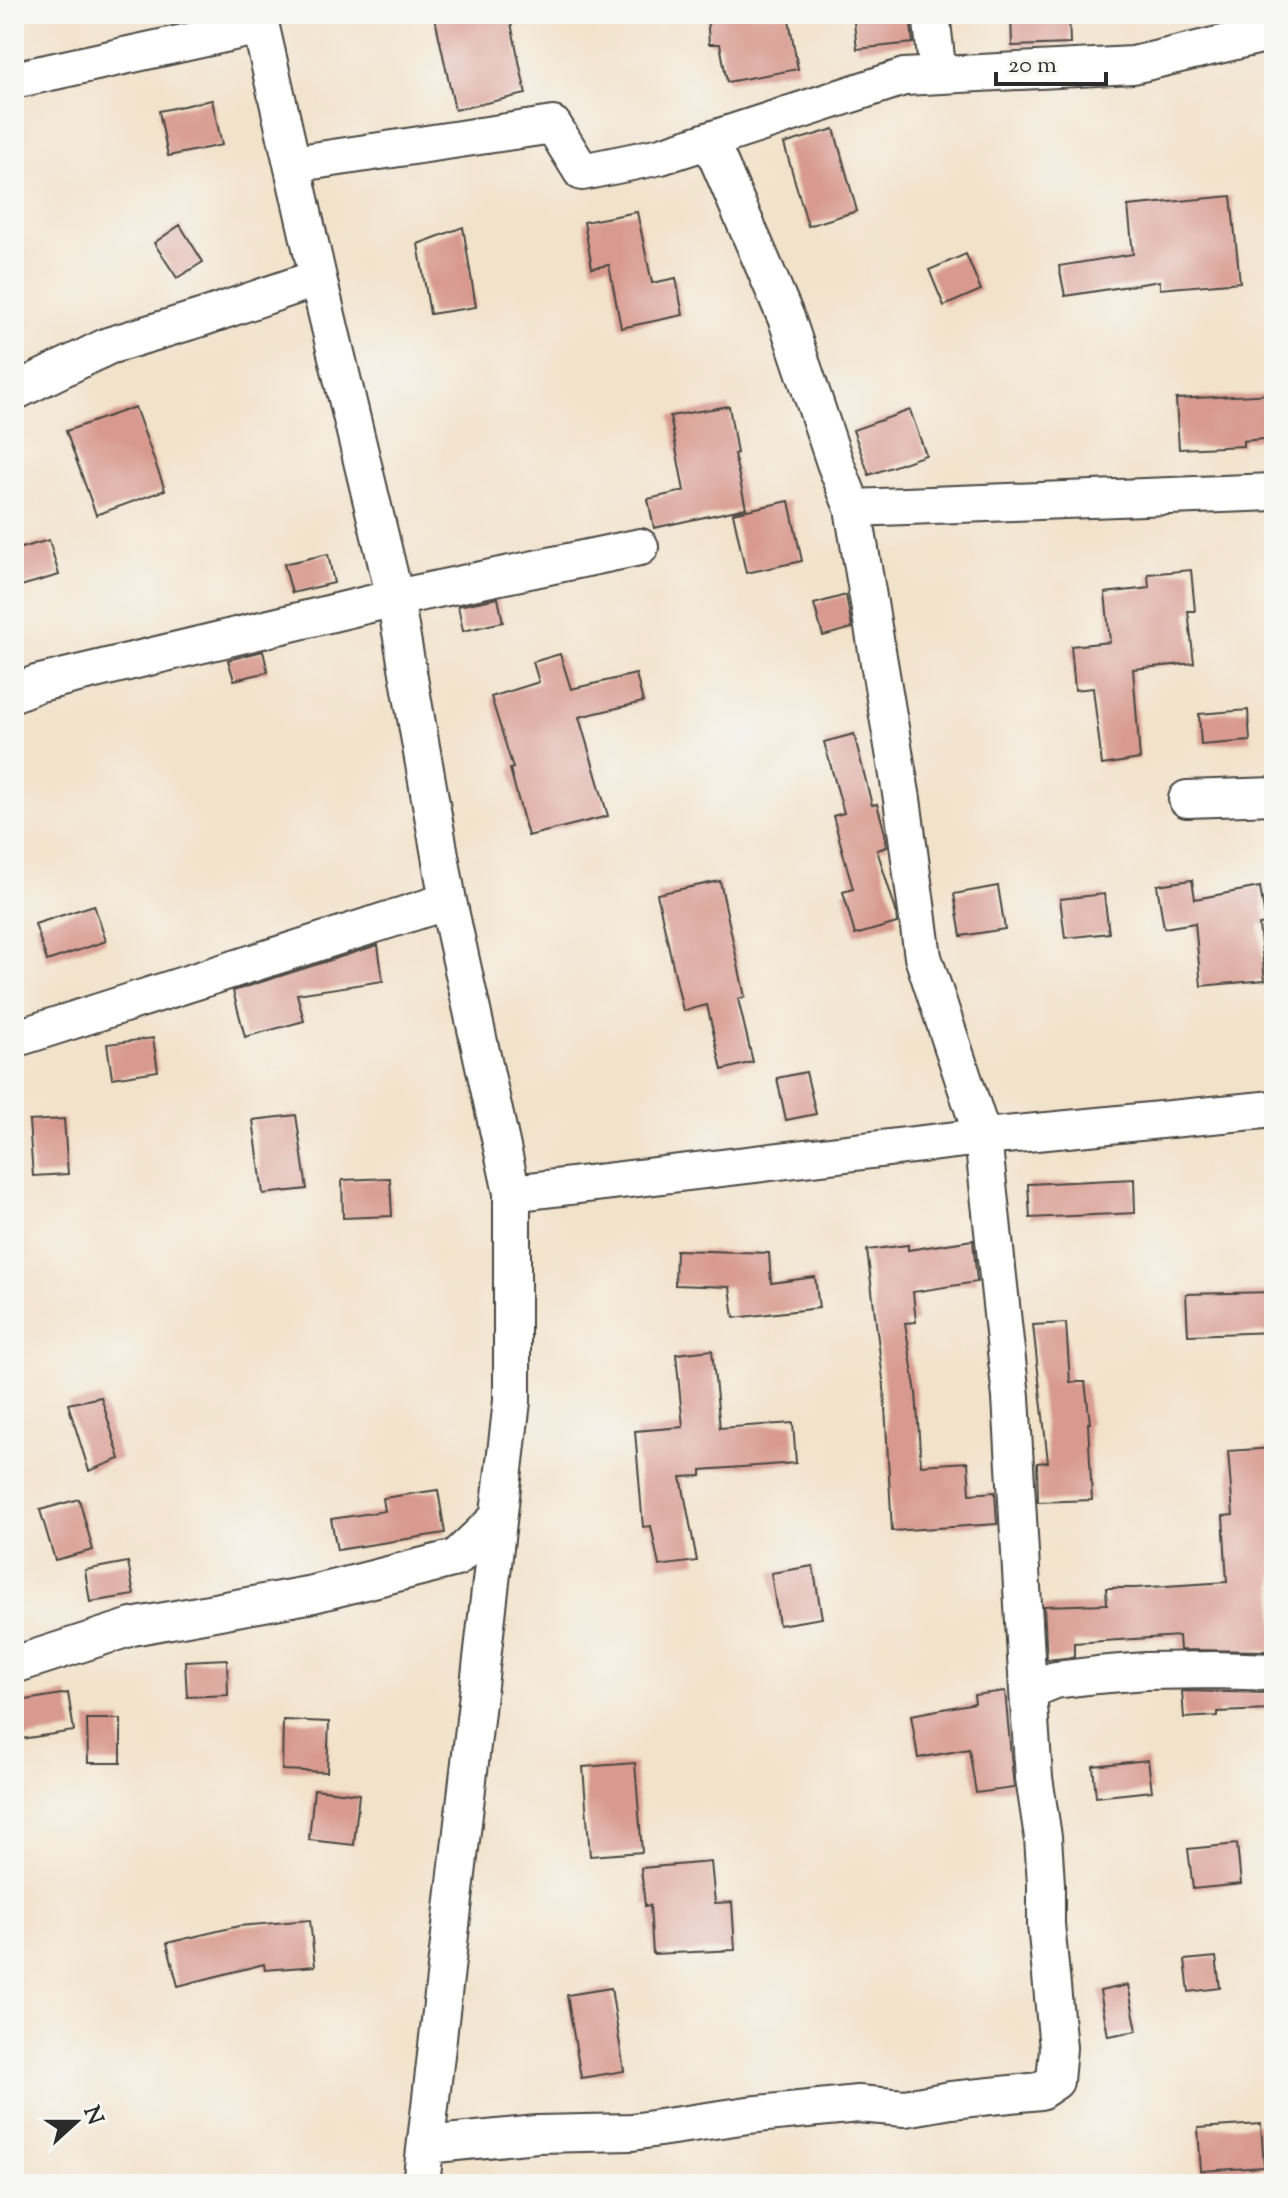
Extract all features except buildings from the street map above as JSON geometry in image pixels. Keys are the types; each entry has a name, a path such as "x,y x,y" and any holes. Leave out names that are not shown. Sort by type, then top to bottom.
{"street":[{"path":"931,14 938,75"},
{"path":"14,80 260,20 395,598 448,901 512,1193 512,1401 421,2184"},
{"path":"293,164 553,125 582,172 661,156 904,77 1133,65 1274,32"},
{"path":"426,2145 537,2134 632,2132 748,2115 858,2104 905,2108 1040,2091 1055,2081 1058,2048 1046,1924 1043,1837 1034,1778 1011,1397 983,1138 923,957 902,799 853,508 787,320 710,141"},
{"path":"14,392 108,346 318,278"},
{"path":"853,508 1274,492"},
{"path":"14,693 36,684 395,598 640,547"},
{"path":"1187,799 1274,796"},
{"path":"14,1039 448,901"},
{"path":"512,1193 983,1138 1274,1109"},
{"path":"14,1665 132,1627 313,1594 456,1558 497,1519"},
{"path":"1028,1691 1055,1680 1146,1671 1274,1672"}]}
